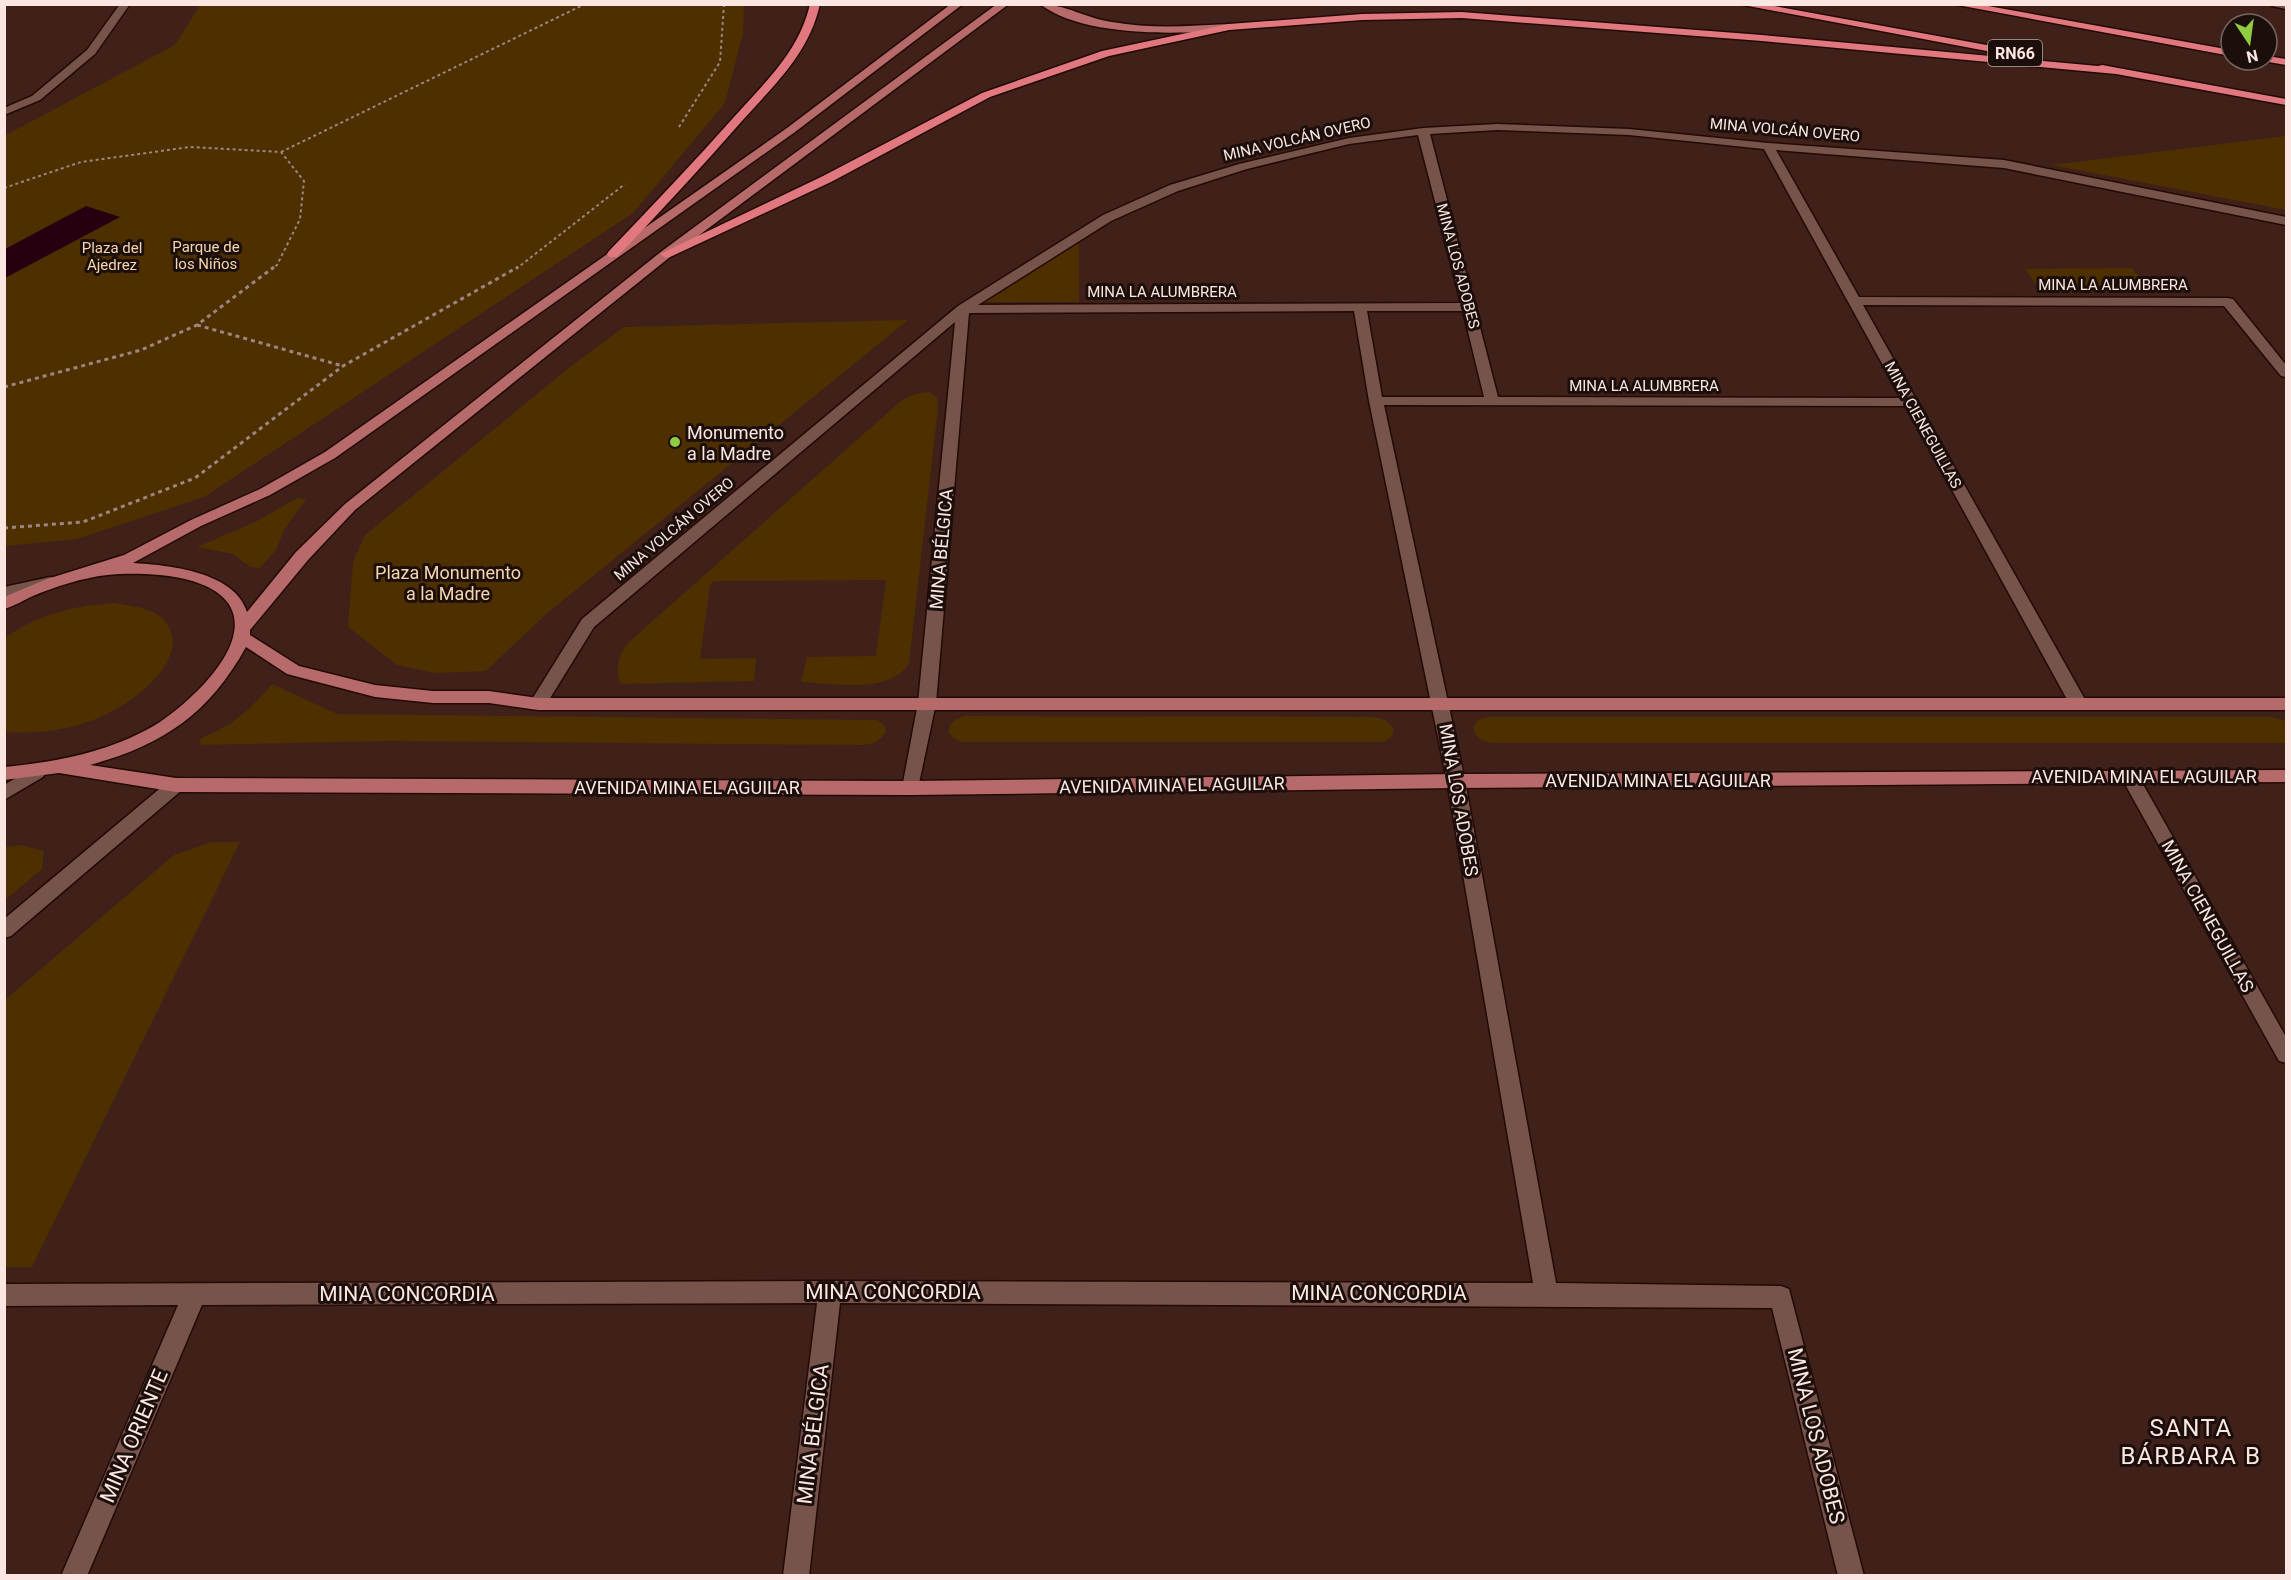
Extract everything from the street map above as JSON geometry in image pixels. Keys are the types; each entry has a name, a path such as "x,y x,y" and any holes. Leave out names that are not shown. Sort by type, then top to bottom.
{"highway":[{"path":"614,254 703,160 786,65 804,39 813,17 815,4"},
{"name":"RN66","path":"1743,4 2286,102"},
{"name":"RN66","path":"1957,4 2219,51"},
{"path":"2012,4 2219,40"},
{"path":"666,254 827,179 986,95 1106,53 1229,27 1362,17 1462,15 1751,37 2114,71"}],"main road":[{"path":"4,604 66,579 130,559 196,523 265,492 330,455 791,130 958,4"},
{"path":"4,774 36,772 60,767 120,748 158,730 197,703 224,673 242,633 302,556 350,507 666,254 1004,4"},
{"path":"1045,4 1077,18 1118,27 1158,30 1229,27"},
{"path":"90,572 142,567 186,573 219,588 237,603 242,633 293,670 375,691 433,697 489,697 538,704 2286,704"},
{"name":"AVENIDA MINA EL AGUILAR","path":"60,767 176,785 911,788 1456,781 2286,776"}],"street":[{"path":"4,112 36,98 91,52 125,4"},
{"path":"2276,4 2286,6"},
{"name":"MINA VOLCÁN OVERO","path":"538,704 588,623 963,309 1107,218 1174,189 1243,166 1338,144 1423,130 1497,127 1629,132 1768,146 2004,164 2286,221"},
{"name":"MINA LOS ADOBES","path":"1423,130 1493,403"},
{"name":"MINA CIENEGUILLAS","path":"1768,146 2078,703"},
{"name":"MINA LA ALUMBRERA","path":"1854,301 2228,302 2286,373"},
{"name":"MINA LOS ADOBES","path":"1360,308 1376,401 1456,781 1546,1294"},
{"name":"MINA LA ALUMBRERA","path":"963,309 1469,308"},
{"name":"MINA BÉLGICA","path":"911,788 927,704 963,309"},
{"name":"MINA LA ALUMBRERA","path":"1376,401 1911,402"},
{"path":"4,592 66,579"},
{"path":"4,794 36,772"},
{"name":"MINA CIENEGUILLAS","path":"2130,777 2286,1055"},
{"path":"4,931 176,785"},
{"name":"MINA BÉLGICA","path":"796,1575 830,1292"},
{"name":"MINA CONCORDIA","path":"4,1295 830,1292 1781,1297"},
{"name":"MINA ORIENTE","path":"74,1575 194,1296"},
{"name":"MINA LOS ADOBES","path":"1781,1297 1851,1575"}],"path":[{"path":"4,188 81,162 190,147 281,152 585,4"},
{"path":"677,129 720,62 724,4"},
{"path":"4,387 141,350 197,325 277,265 300,219 304,180 281,152"},
{"path":"4,528 83,522 195,478 343,366 517,268 630,180"},
{"path":"197,325 343,366"}],"green space":[{"name":"Parque de los Niños","path":"200,5 744,5 743,33 725,103 633,213 204,497 77,539 5,546 4,136 175,45"},
{"path":"2286,136 2286,210 2052,165"},
{"path":"1079,242 1079,302 982,302"},
{"path":"2132,268 2150,292 2042,293 2025,269"},
{"name":"Plaza Monumento a la Madre","path":"908,320 545,615 486,671 434,673 397,665 348,627 353,562 365,535 570,367 624,327"},
{"path":"929,392 937,397 938,407 909,664 899,674 874,684 844,685 801,682 807,657 876,656 886,580 714,581 710,585 700,659 756,658 754,681 621,684 618,673 619,662 629,642 902,400 915,394"},
{"path":"297,498 306,499 284,530 276,550 260,568 250,567 233,554 197,547 257,521"},
{"path":"114,603 152,611 162,618 171,632 173,646 159,674 147,687 119,708 82,724 57,730 5,732 5,638 43,617 85,606"},
{"path":"272,684 337,714 877,720 884,725 886,732 876,742 862,745 391,741 199,745 201,738 240,716"},
{"path":"965,716 1371,717 1385,720 1394,730 1391,737 1384,742 961,742 948,732 954,721"},
{"path":"1487,717 2271,717 2286,721 2286,743 1491,743 1479,738 1473,727 1478,720"},
{"path":"211,842 240,842 32,1267 5,1267 5,1000 174,855"},
{"path":"21,845 44,851 42,869 5,900 5,847"}],"shaded area":[{"path":"86,206 120,217 5,278 5,249"}],"place":[{"name":"Monumento a la Madre","path":"675,442"}],"district":[{"name":"SANTA BÁRBARA B","path":"2191,1442"}],"park label":[{"name":"Plaza del Ajedrez","path":"112,256"}]}
